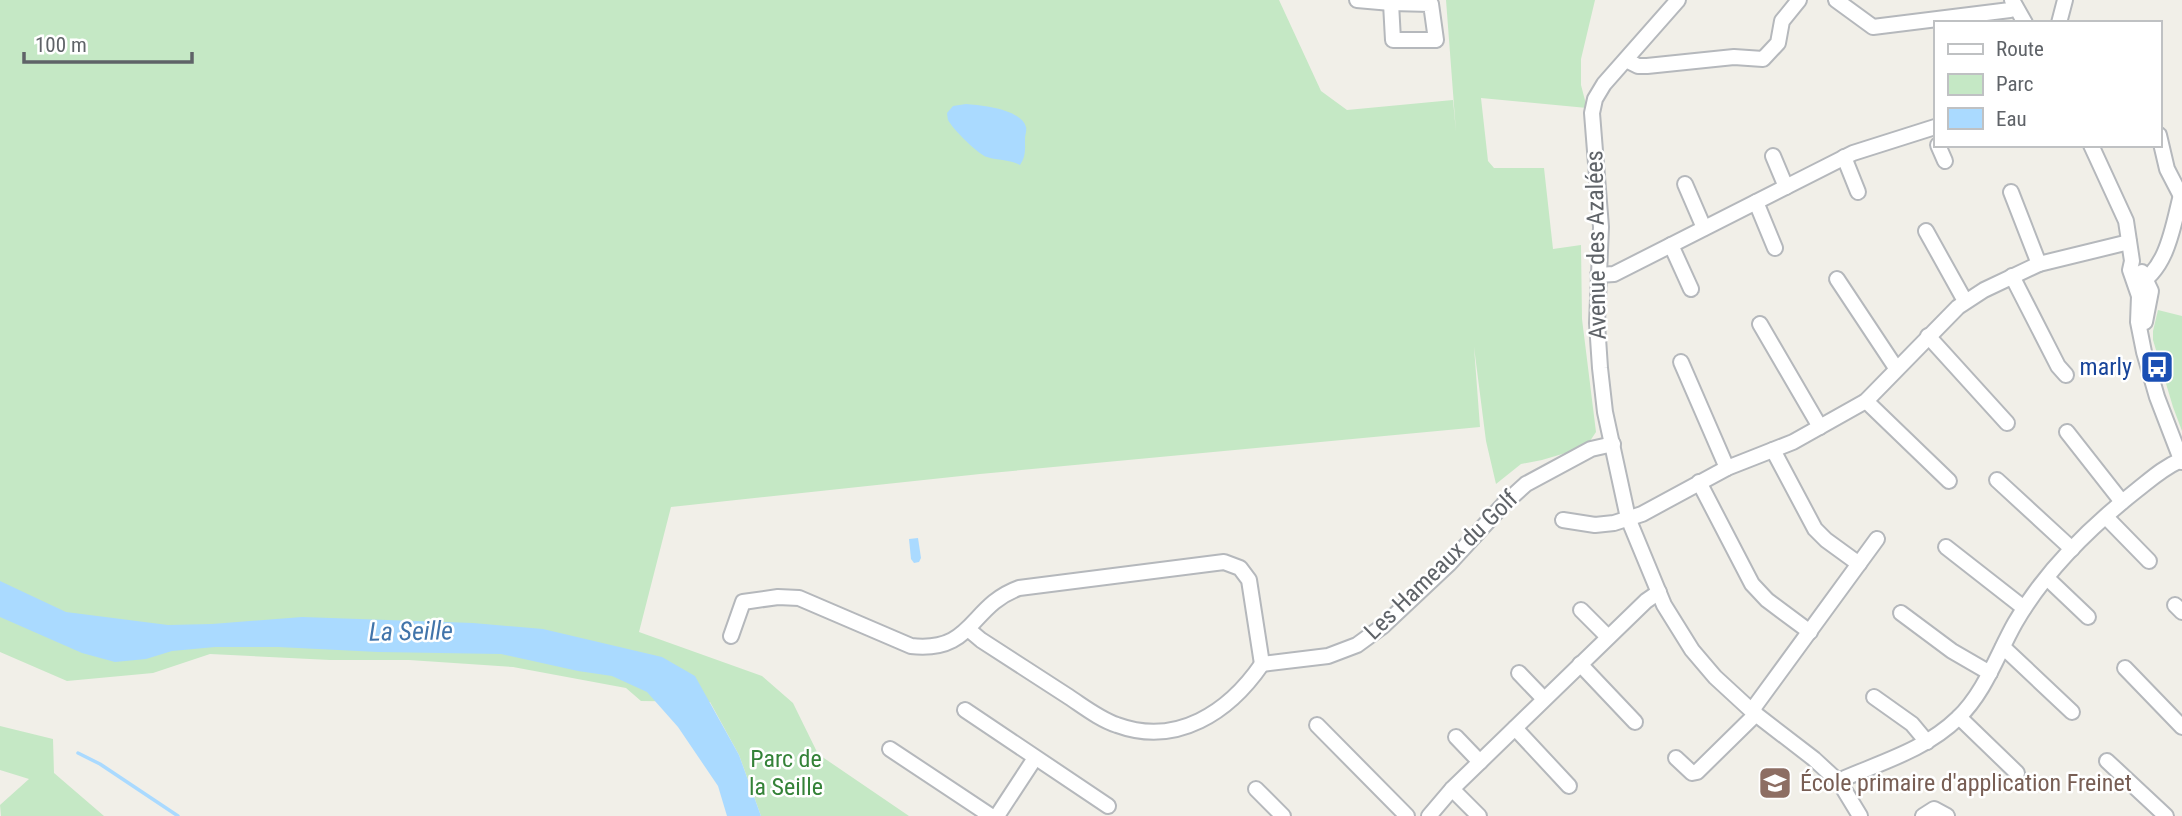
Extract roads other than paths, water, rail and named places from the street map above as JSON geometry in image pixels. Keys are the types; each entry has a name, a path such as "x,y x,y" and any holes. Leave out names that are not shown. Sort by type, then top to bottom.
{"street":[{"path":"1357,0 1391,3"},
{"name":"Avenue des Azalées","path":"1678,0 1599,92 1592,113 1601,227 1597,323 1600,368 1605,412 1628,518 1672,621 1692,650 1715,677 1753,712 1814,759 1840,783 1860,816"},
{"path":"1626,60 1638,66 1647,66 1734,57 1763,59 1778,43 1782,21 1799,0"},
{"path":"1836,0 1873,27 2010,10 2014,3"},
{"path":"2060,21 2065,0"},
{"path":"2014,3 2024,21"},
{"path":"1598,275 1614,274 1844,157 1934,131"},
{"path":"1840,783 1845,778 1892,760 1927,741 1959,717 1990,673 2024,608 2072,549 2122,502 2165,468 2181,461 2157,397 2138,322 2142,283 2176,238 2181,194 2167,169 2161,144"},
{"path":"1939,147 1945,162"},
{"path":"2092,147 2126,221 2132,261 2130,270 2142,283"},
{"path":"1773,156 1786,187"},
{"path":"1844,157 1858,192"},
{"path":"1685,184 1704,228"},
{"path":"2011,192 2039,264"},
{"path":"1756,202 1775,248"},
{"path":"1926,231 1965,301"},
{"path":"1563,520 1595,525 1614,523 1642,514 1727,468 1793,442 1866,401 1965,301 2039,264 2129,242"},
{"path":"1671,245 1690,289"},
{"path":"2012,276 2058,366 2066,375"},
{"path":"1837,279 1896,368"},
{"path":"1759,324 1820,427"},
{"path":"1928,336 2007,423"},
{"path":"1681,362 1727,468"},
{"path":"1866,401 1949,481"},
{"path":"2067,432 2122,502"},
{"name":"Les Hameaux du Golf","path":"1262,664 1328,656 1357,645 1450,564 1526,484 1591,449 1613,444"},
{"path":"1773,450 1815,529 1859,564"},
{"path":"1997,480 2072,549"},
{"path":"1699,482 1752,584 1767,600 1810,632"},
{"path":"2106,517 2149,561"},
{"path":"1676,758 1692,773 1697,772 1753,717 1755,706 1877,539"},
{"path":"1946,547 2024,608"},
{"path":"731,636 743,602 789,597 799,598 911,646 925,648 956,640 997,598 1019,589 1224,562 1240,568 1249,580 1262,664 1230,702 1204,720 1176,730 1148,732 1120,727 1106,721 968,629"},
{"path":"2048,578 2088,617"},
{"path":"1429,816 1452,789 1544,699 1646,601 1659,592"},
{"path":"1581,610 1608,638"},
{"path":"1900,613 1952,652 1990,673"},
{"path":"2003,647 2072,712"},
{"path":"1580,664 1635,722"},
{"path":"2125,668 2182,727"},
{"path":"1519,673 1544,699"},
{"path":"1874,696 1912,724 1927,741"},
{"path":"965,710 1108,806"},
{"path":"1959,717 2017,772"},
{"path":"1317,725 1407,816"},
{"path":"1515,728 1569,786"},
{"path":"1456,737 1480,762"},
{"path":"890,749 991,816"},
{"path":"997,816 1035,758"},
{"path":"2107,761 2166,816"},
{"path":"1256,789 1283,816"},
{"path":"1452,789 1479,816"},
{"path":"1923,816 1934,809 1947,816"}],"water":[{"path":"966,104 1000,109 1023,121 1026,130 1024,156 1020,165 983,155 948,121 947,113 953,106"},
{"path":"918,538 921,558 914,563 911,559 909,539"},
{"name":"La Seille","path":"0,581 66,612 168,625 302,617 473,623 543,629 662,657 695,676 739,755 761,816 727,816 718,786 678,727 647,692 612,676 501,654 278,647 215,647 172,651 146,659 115,662 82,653 0,617"}],"waterway":[{"path":"78,753 100,764 178,816"}],"place":[{"name":"marly","path":"2157,367"},
{"name":"École primaire d'application Freinet","path":"1775,783"}],"park label":[{"name":"Parc de la Seille","path":"786,773"}]}
